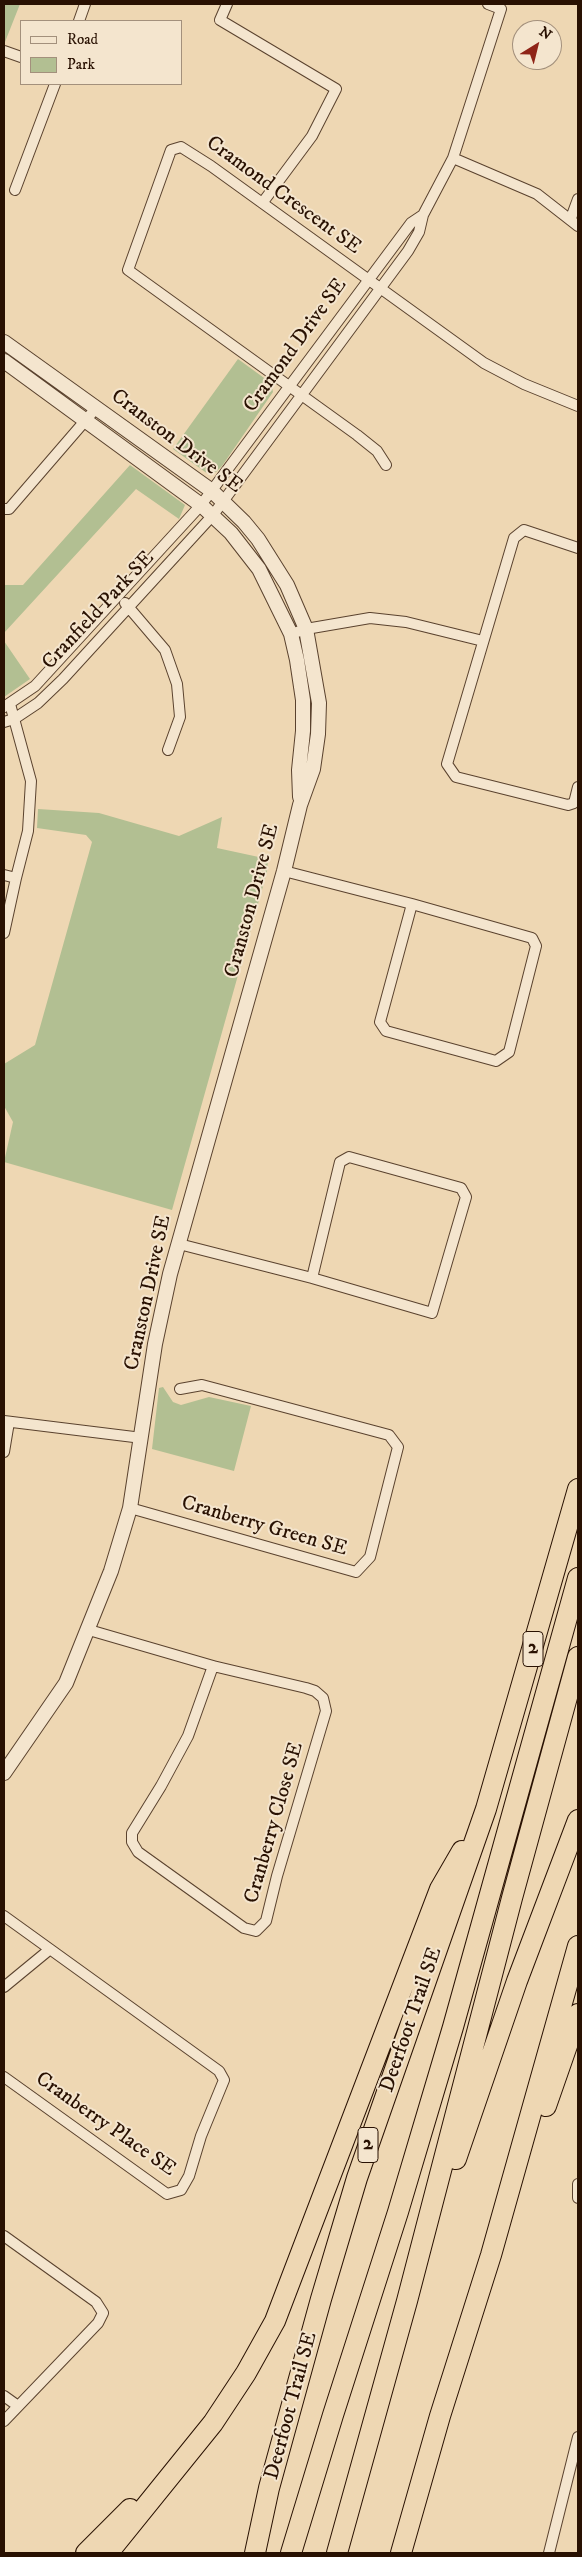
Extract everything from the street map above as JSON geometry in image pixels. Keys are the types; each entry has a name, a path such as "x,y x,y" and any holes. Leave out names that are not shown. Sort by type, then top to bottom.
{"highway":[{"name":"Deerfoot Trail SE","path":"255,2553 269,2488 318,2308 354,2187 486,1808 578,1489"},
{"path":"291,2553 420,2138 578,1578"},
{"name":"2","path":"338,2553 578,1657"},
{"path":"108,2553 213,2423 246,2373 275,2321 440,1888 486,1808"},
{"path":"407,2301 511,1997 578,1820"},
{"path":"401,2553 440,2416 491,2255 578,1946"},
{"path":"491,2255 578,2014"},
{"path":"387,2553 440,2416"},
{"path":"86,2553 213,2423"}],"street":[{"path":"79,20 85,4"},
{"path":"227,4 220,20 336,89 312,136 263,202"},
{"path":"488,4 501,8 453,158 423,216 419,232 380,289 484,363 524,384 578,406"},
{"path":"4,52 20,58"},
{"path":"15,190 55,85"},
{"name":"Cramond Crescent SE","path":"290,386 128,270 172,150 181,147 263,202 368,280"},
{"path":"453,158 537,194 575,222 578,199"},
{"path":"368,280 410,223 423,216"},
{"name":"Cramond Drive SE","path":"201,505 368,280 380,289 213,515"},
{"name":"Cranston Drive SE","path":"4,342 212,491 224,501 258,539 288,586 306,629 319,703 318,734 312,769 300,805 284,871 179,1244 154,1344 142,1438 130,1508 111,1571 89,1630 66,1683 4,1773"},
{"name":"Cranston Drive SE","path":"4,361 201,505 232,533 259,569 291,634 303,700 303,731 299,770 300,805"},
{"path":"290,386 377,451 386,465"},
{"path":"4,509 9,509 97,407"},
{"name":"Cranfield Park SE","path":"7,705 34,686 201,505"},
{"name":"Cranfield Park SE","path":"9,721 38,703 63,679 213,515"},
{"path":"578,548 524,530 514,538 446,764 456,777 568,805 574,803 578,787"},
{"path":"119,596 165,650 177,684 180,717 168,750"},
{"path":"291,634 306,629 370,618 406,622 483,641"},
{"path":"4,934 28,831 31,780 9,721 7,705"},
{"path":"284,871 412,904 532,938 536,946 509,1052 496,1061 386,1031 380,1022 412,904"},
{"path":"4,875 16,878"},
{"path":"179,1244 312,1278 432,1313 466,1197 461,1188 349,1157 340,1162 312,1278"},
{"name":"Cranberry Green SE","path":"130,1508 356,1572 370,1557 398,1447 389,1435 202,1385 180,1389"},
{"path":"4,1452 6,1422 142,1438"},
{"name":"Cranberry Close SE","path":"89,1630 213,1666 315,1691 323,1698 326,1710 277,1876 266,1921 256,1931 244,1928 138,1852 132,1842 132,1832 161,1786 188,1736 213,1666"},
{"name":"Cranberry Place SE","path":"4,1916 219,2071 224,2080 201,2136 189,2176 181,2190 167,2194 4,2077"},
{"path":"4,1987 49,1950"},
{"path":"578,2184 578,2198"},
{"path":"4,2236 96,2302 103,2313 98,2323 4,2421"},
{"path":"4,2396 18,2406"},
{"path":"549,2553 573,2477 578,2437"}],"green space":[{"path":"4,4 20,4 5,42 4,41"},
{"path":"238,359 271,383 273,392 222,466 216,472 208,474 173,449"},
{"path":"130,465 185,505 179,519 136,489 4,633 4,585 23,585"},
{"path":"4,641 30,679 4,697"},
{"path":"38,809 99,813 179,836 222,817 217,848 268,859 267,872 172,1210 4,1162 13,1122 4,1106 4,1064 35,1045 92,842 86,835 37,828"},
{"path":"163,1387 173,1402 181,1405 209,1397 251,1406 234,1471 152,1449 159,1388"}]}
